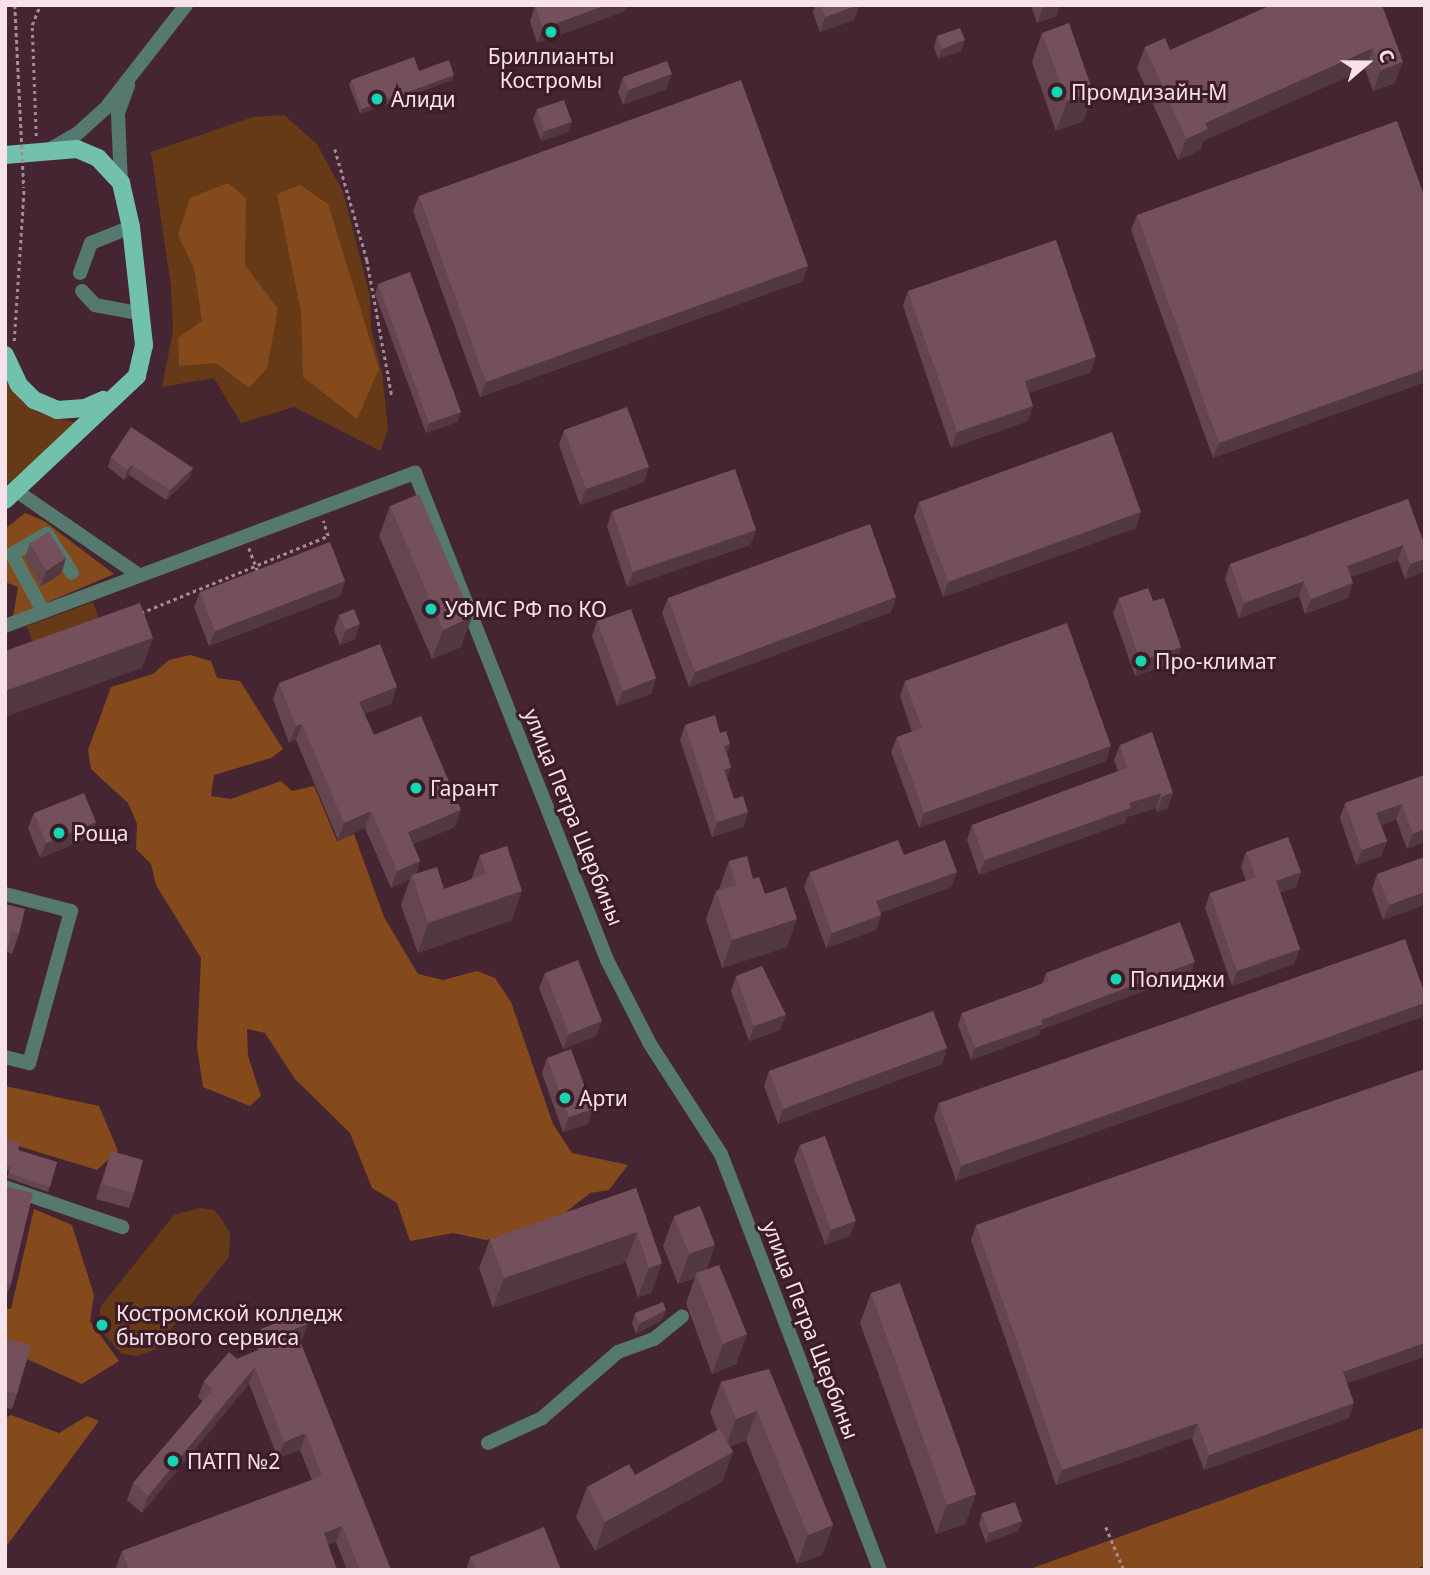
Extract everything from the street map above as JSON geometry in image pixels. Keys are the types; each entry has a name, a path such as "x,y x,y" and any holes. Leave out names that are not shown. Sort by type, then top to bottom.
{"main road":[{"path":"5,155 44,143 77,149 98,158 121,183 131,227 144,345 137,376 10,495"},
{"path":"10,350 19,386 34,400 57,410 85,408 116,394"}],"street":[{"path":"44,143 87,125 131,76 186,5"},
{"path":"121,183 118,113 131,76"},
{"path":"80,273 91,243 131,227"},
{"path":"82,291 95,305 142,314"},
{"name":"улица Петра Щербины","path":"5,626 137,573 415,473 607,960 650,1044 721,1154 880,1570"},
{"path":"10,495 137,573"},
{"path":"43,611 12,554 47,534 72,573"},
{"path":"5,894 71,911 29,1063 5,1057"},
{"path":"5,1187 122,1227"},
{"path":"488,1443 542,1418 618,1352 654,1339 682,1316"}],"path":[{"path":"10,350 24,188 15,5"},
{"path":"40,5 32,25 44,143"},
{"path":"335,149 367,260 392,396"},
{"path":"132,616 328,536 319,508"},
{"path":"244,536 263,582"},
{"path":"1106,1527 1124,1570"}],"shaded area":[{"path":"284,115 317,144 343,192 370,296 371,327 382,373 388,428 381,451 294,407 241,423 214,378 162,387 173,331 171,286 151,152 253,117"},
{"path":"228,183 246,198 245,265 278,309 267,368 249,388 216,363 179,366 178,338 202,321 194,268 178,235 190,198"},
{"path":"300,185 328,204 379,369 357,419 303,377 301,312 277,194"},
{"path":"5,379 23,403 38,413 77,423 5,486"},
{"path":"25,513 44,521 114,574 13,617 18,587 5,582 5,529"},
{"path":"93,602 99,619 33,644 27,626"},
{"path":"190,655 211,661 217,678 240,681 283,749 271,758 214,775 211,796 231,799 281,781 292,791 314,786 337,841 354,834 384,917 418,974 443,980 477,971 495,978 511,1002 553,1124 572,1153 628,1165 609,1190 590,1193 556,1220 486,1240 453,1233 410,1241 397,1203 372,1188 350,1133 295,1079 265,1033 247,1029 248,1056 261,1096 250,1106 203,1087 197,1047 201,958 156,885 151,864 136,849 137,824 128,803 91,769 88,750 111,687 153,674 169,660"},
{"path":"5,1086 99,1106 118,1151 97,1170 5,1142"},
{"path":"200,1208 214,1210 223,1221 230,1233 229,1257 154,1350 137,1356 121,1353 98,1328 101,1306 174,1215"},
{"path":"34,1209 72,1225 94,1295 90,1321 119,1361 82,1384 5,1349 5,1308 11,1309"},
{"path":"11,1415 59,1433 87,1416 99,1421 5,1548 5,1418"},
{"path":"1425,1427 1425,1565 1414,1570 1030,1569"}],"building":[{"path":"606,5 543,28 535,6"},
{"path":"821,5 858,5 825,17"},
{"path":"1271,5 1382,5 1403,62 1381,70 1373,48 1205,123 1208,129 1186,139 1145,47 1165,38 1170,50"},
{"path":"1069,23 1093,92 1067,101 1042,33"},
{"path":"960,28 965,40 942,49 937,36"},
{"name":"Алиди","path":"414,57 419,71 449,60 454,75 362,109 351,80"},
{"path":"667,61 672,74 628,90 623,77"},
{"path":"741,80 808,266 486,382 419,196"},
{"path":"564,100 572,122 544,131 537,109"},
{"path":"1397,121 1425,198 1425,369 1219,443 1137,215"},
{"path":"1056,240 1096,357 1025,381 1033,406 957,432 908,291"},
{"path":"410,272 461,412 429,423 378,284"},
{"path":"627,407 649,467 586,489 564,430"},
{"path":"131,427 193,468 170,490 132,465 127,470 111,457"},
{"path":"1112,432 1141,512 948,582 919,502"},
{"path":"735,469 756,530 633,572 612,511"},
{"path":"419,494 472,617 443,630 390,506"},
{"path":"1408,499 1425,546 1425,559 1410,564 1403,545 1347,566 1353,583 1311,599 1304,581 1244,603 1230,564"},
{"path":"870,524 896,597 695,672 668,598"},
{"path":"49,532 66,558 46,571 30,543"},
{"path":"330,542 345,581 215,631 200,592"},
{"path":"1148,588 1153,601 1164,598 1181,647 1140,661 1119,598"},
{"path":"140,603 153,638 5,691 5,651"},
{"path":"354,609 360,624 346,630 339,615"},
{"path":"631,609 656,678 623,691 597,621"},
{"path":"1067,623 1111,746 924,813 897,737 922,728 905,681"},
{"path":"380,644 397,687 359,702 374,735 421,716 461,810 408,832 420,861 397,871 371,811 344,823 302,724 296,726 279,683"},
{"path":"715,715 720,733 726,731 730,744 724,746 731,767 724,770 734,799 743,796 748,812 717,822 685,725"},
{"path":"1152,732 1173,793 1163,796 1161,793 1129,803 1131,808 985,860 972,825 1127,768 1120,745"},
{"path":"1425,775 1425,829 1413,834 1402,804 1376,813 1387,841 1362,850 1345,803"},
{"path":"84,793 96,822 46,843 34,813"},
{"path":"1288,837 1301,872 1276,881 1300,949 1237,971 1210,893 1256,877 1246,852"},
{"path":"898,840 904,855 945,840 957,872 876,901 881,915 832,933 810,872"},
{"path":"507,846 522,891 428,923 412,875 437,867 444,889 486,874 480,855"},
{"path":"747,856 753,879 759,877 765,894 786,887 797,919 732,940 716,891 736,885 729,861"},
{"path":"1425,857 1425,892 1389,905 1377,874"},
{"path":"5,904 25,909 19,934 12,932 5,957"},
{"path":"1180,922 1195,962 1041,1020 1043,1024 975,1048 962,1013 1049,981 1046,973"},
{"path":"1405,939 1425,994 1425,1003 961,1166 939,1103"},
{"path":"578,960 602,1021 569,1034 545,973"},
{"path":"762,966 786,1015 754,1026 736,976"},
{"path":"933,1011 947,1048 783,1109 769,1071"},
{"path":"571,1049 593,1109 569,1117 547,1058"},
{"path":"1425,1069 1425,1343 1343,1372 1354,1403 1209,1455 1198,1423 1062,1470 976,1225"},
{"path":"825,1136 856,1221 831,1230 800,1145"},
{"path":"5,1138 20,1143 18,1150 57,1162 50,1187 9,1173 11,1166 5,1164"},
{"path":"111,1151 143,1160 134,1193 102,1184"},
{"path":"5,1186 33,1193 11,1284 5,1282"},
{"path":"636,1188 662,1263 649,1268 637,1232 504,1278 490,1239"},
{"path":"700,1206 715,1245 689,1254 674,1216"},
{"path":"719,1265 747,1334 723,1344 696,1273"},
{"path":"900,1283 976,1494 947,1505 871,1293"},
{"path":"663,1302 666,1310 639,1324 635,1313"},
{"path":"303,1312 308,1324 295,1329 391,1570 360,1570 342,1526 324,1533 337,1570 129,1570 122,1551 322,1476 306,1433 284,1442 255,1367 148,1496 133,1483 213,1389 204,1381 229,1352 237,1359 268,1346 261,1329"},
{"path":"5,1338 31,1346 17,1394 5,1391"},
{"path":"769,1369 833,1525 808,1535 757,1411 736,1419 721,1382"},
{"path":"720,1429 733,1452 605,1522 587,1487 629,1464 635,1475"},
{"path":"1015,1502 1022,1521 989,1533 982,1513"},
{"path":"544,1527 561,1570 476,1570 470,1557"}],"place":[{"name":"Бриллианты Костромы","path":"551,32"},
{"name":"Промдизайн-М","path":"1057,92"},
{"name":"Алиди","path":"377,99"},
{"name":"УФМС РФ по КО","path":"431,609"},
{"name":"Про-климат","path":"1141,661"},
{"name":"Гарант","path":"416,788"},
{"name":"Роща","path":"59,833"},
{"name":"Полиджи","path":"1116,979"},
{"name":"Арти","path":"565,1098"},
{"name":"Костромской колледж бытового сервиса","path":"102,1325"},
{"name":"ПАТП №2","path":"173,1461"}]}
